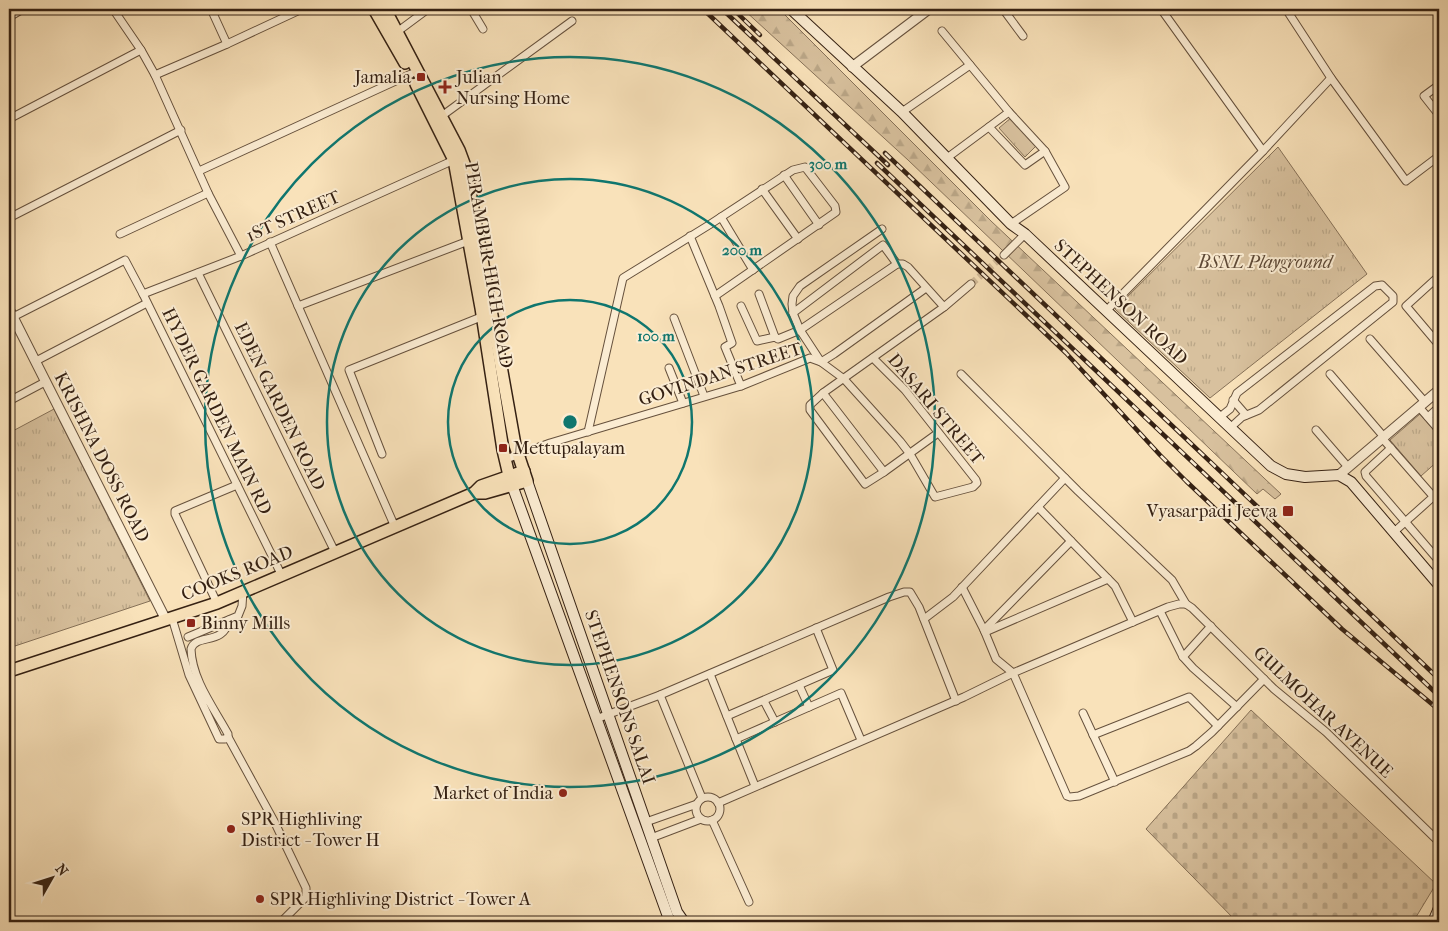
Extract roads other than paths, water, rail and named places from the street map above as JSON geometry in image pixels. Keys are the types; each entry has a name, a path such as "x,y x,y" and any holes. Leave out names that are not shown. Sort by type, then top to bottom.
{"main road":[{"name":"PERAMBUR HIGH ROAD","path":"374,9 410,74 459,150 466,169 473,239"},
{"name":"PERAMBUR HIGH ROAD","path":"385,9 438,119 454,160 473,239 518,455 525,476"},
{"name":"STEPHENSON ROAD","path":"791,9 902,112 1011,224 1025,234 1106,311 1223,414 1270,466 1286,474 1305,477 1339,475"},
{"name":"PERAMBUR HIGH ROAD","path":"485,302 481,317 511,481"},
{"path":"1339,475 1351,482 1439,585"},
{"name":"COOKS ROAD","path":"9,671 216,603 474,493 481,486 511,481 525,476"},
{"name":"STEPHENSONS SALAI","path":"525,476 677,912 684,922"},
{"name":"STEPHENSONS SALAI","path":"511,481 670,922"},
{"path":"1433,922 1439,908"}],"street":[{"path":"9,17 23,9"},
{"path":"113,9 141,50 155,75 208,193 241,256"},
{"path":"211,9 227,44"},
{"path":"155,75 302,9"},
{"path":"397,32 428,9"},
{"path":"471,9 483,29"},
{"path":"852,67 929,9"},
{"path":"1003,9 1023,36"},
{"path":"1161,9 1263,151"},
{"path":"1286,9 1331,78 1406,181 1439,156"},
{"path":"438,119 572,20"},
{"path":"942,32 1044,151 1065,187 1011,224"},
{"path":"9,119 141,50"},
{"path":"902,112 970,65"},
{"path":"199,171 410,74"},
{"path":"1106,311 1263,151 1331,78"},
{"path":"1439,85 1424,96 1439,115"},
{"path":"947,158 1009,112"},
{"path":"989,128 1025,165 1044,151"},
{"path":"9,218 181,130"},
{"name":"1ST STREET","path":"143,294 241,256 454,160"},
{"path":"588,432 623,278 793,170 805,167 835,206 836,212 715,296"},
{"path":"784,176 818,225"},
{"path":"762,189 798,239"},
{"path":"120,234 208,193"},
{"path":"721,217 753,270"},
{"path":"882,229 800,286 793,296 793,313 800,330 821,362 844,379 910,454"},
{"path":"1004,255 1025,234"},
{"path":"690,236 732,343 725,346 741,386"},
{"path":"298,306 473,239"},
{"path":"270,242 395,527"},
{"path":"793,313 883,244 896,264"},
{"name":"HYDER GARDEN MAIN RD","path":"11,313 125,260 281,574"},
{"path":"741,306 757,342 775,337 778,339 800,330 896,264 903,264 908,267 944,307"},
{"name":"EDEN GARDEN ROAD","path":"198,273 335,552"},
{"path":"1439,276 1406,306 1439,345"},
{"path":"938,433 865,484 810,410 811,402 944,307 971,284"},
{"path":"1223,414 1231,407 1239,391 1375,286 1382,285 1393,296 1394,299 1390,304 1260,410 1246,416 1233,425"},
{"name":"GOVINDAN STREET","path":"506,458 741,386 810,358 821,362 926,288"},
{"path":"759,294 775,337"},
{"path":"36,361 147,303"},
{"name":"KRISHNA DOSS ROAD","path":"11,313 169,619"},
{"path":"382,454 349,370 481,317"},
{"path":"674,318 704,396"},
{"path":"1370,339 1422,404 1428,417 1439,430"},
{"name":"DASARI STREET","path":"873,358 905,390 977,482 973,487 935,497 910,454"},
{"path":"669,368 683,403"},
{"name":"GULMOHAR AVENUE","path":"961,374 1065,478 1172,580 1186,604 1264,679 1326,732 1439,842"},
{"path":"1330,374 1439,503"},
{"path":"9,401 45,382"},
{"path":"1339,475 1439,390"},
{"path":"823,393 884,472"},
{"path":"1233,400 1246,416"},
{"path":"1428,417 1439,407"},
{"path":"1316,430 1348,467"},
{"path":"1391,448 1365,472 1366,476 1439,561"},
{"path":"924,619 940,608 962,587 1065,478"},
{"path":"216,603 175,511 237,485"},
{"path":"1394,532 1433,496"},
{"path":"1038,507 1115,586 1132,622"},
{"path":"984,631 1071,541"},
{"path":"984,631 1108,579"},
{"path":"962,587 996,658 1013,672 1067,796 1070,797 1079,796 1189,751 1203,741 1264,679"},
{"path":"188,636 240,614 243,591"},
{"path":"596,718 609,715 660,695 904,592 910,592 924,619 956,700"},
{"path":"718,803 956,700 1013,672 1175,604 1186,604"},
{"path":"1160,610 1183,657 1192,668 1237,707"},
{"path":"169,619 189,675 219,739 228,737"},
{"path":"229,620 228,627 221,635 195,643 191,650 199,680 275,823 306,888 306,897 281,922"},
{"path":"1183,657 1211,626"},
{"path":"727,716 833,670 816,628"},
{"path":"710,674 755,786"},
{"path":"799,685 809,707"},
{"path":"736,739 841,693 861,740"},
{"path":"660,695 699,801 696,810 697,815 701,819 712,820 719,812 718,803"},
{"path":"1093,735 1190,697 1218,726"},
{"path":"764,701 775,722"},
{"path":"1083,713 1115,782"},
{"path":"646,822 710,798 718,803"},
{"path":"651,838 701,819"},
{"path":"712,820 749,902"}],"tunnel":[{"path":"971,284 1004,255"}],"railway":[{"path":"703,9 1066,353 1186,481 1342,629 1439,710"},
{"path":"722,9 888,165"},
{"path":"733,9 760,35"},
{"path":"885,153 1439,679"},
{"path":"877,163 1439,696"}],"place":[{"name":"Jamalia","path":"421,77"},
{"name":"Julian Nursing Home","path":"445,87"},
{"name":"Mettupalayam","path":"503,448"},
{"name":"Vyasarpadi Jeeva","path":"1288,511"},
{"name":"Binny Mills","path":"191,623"},
{"name":"Market of India","path":"563,793"},
{"name":"SPR Highliving District - Tower H","path":"231,829"},
{"name":"SPR Highliving District - Tower A","path":"260,899"}],"park label":[{"name":"BSNL Playground","path":"1265,262"}]}
